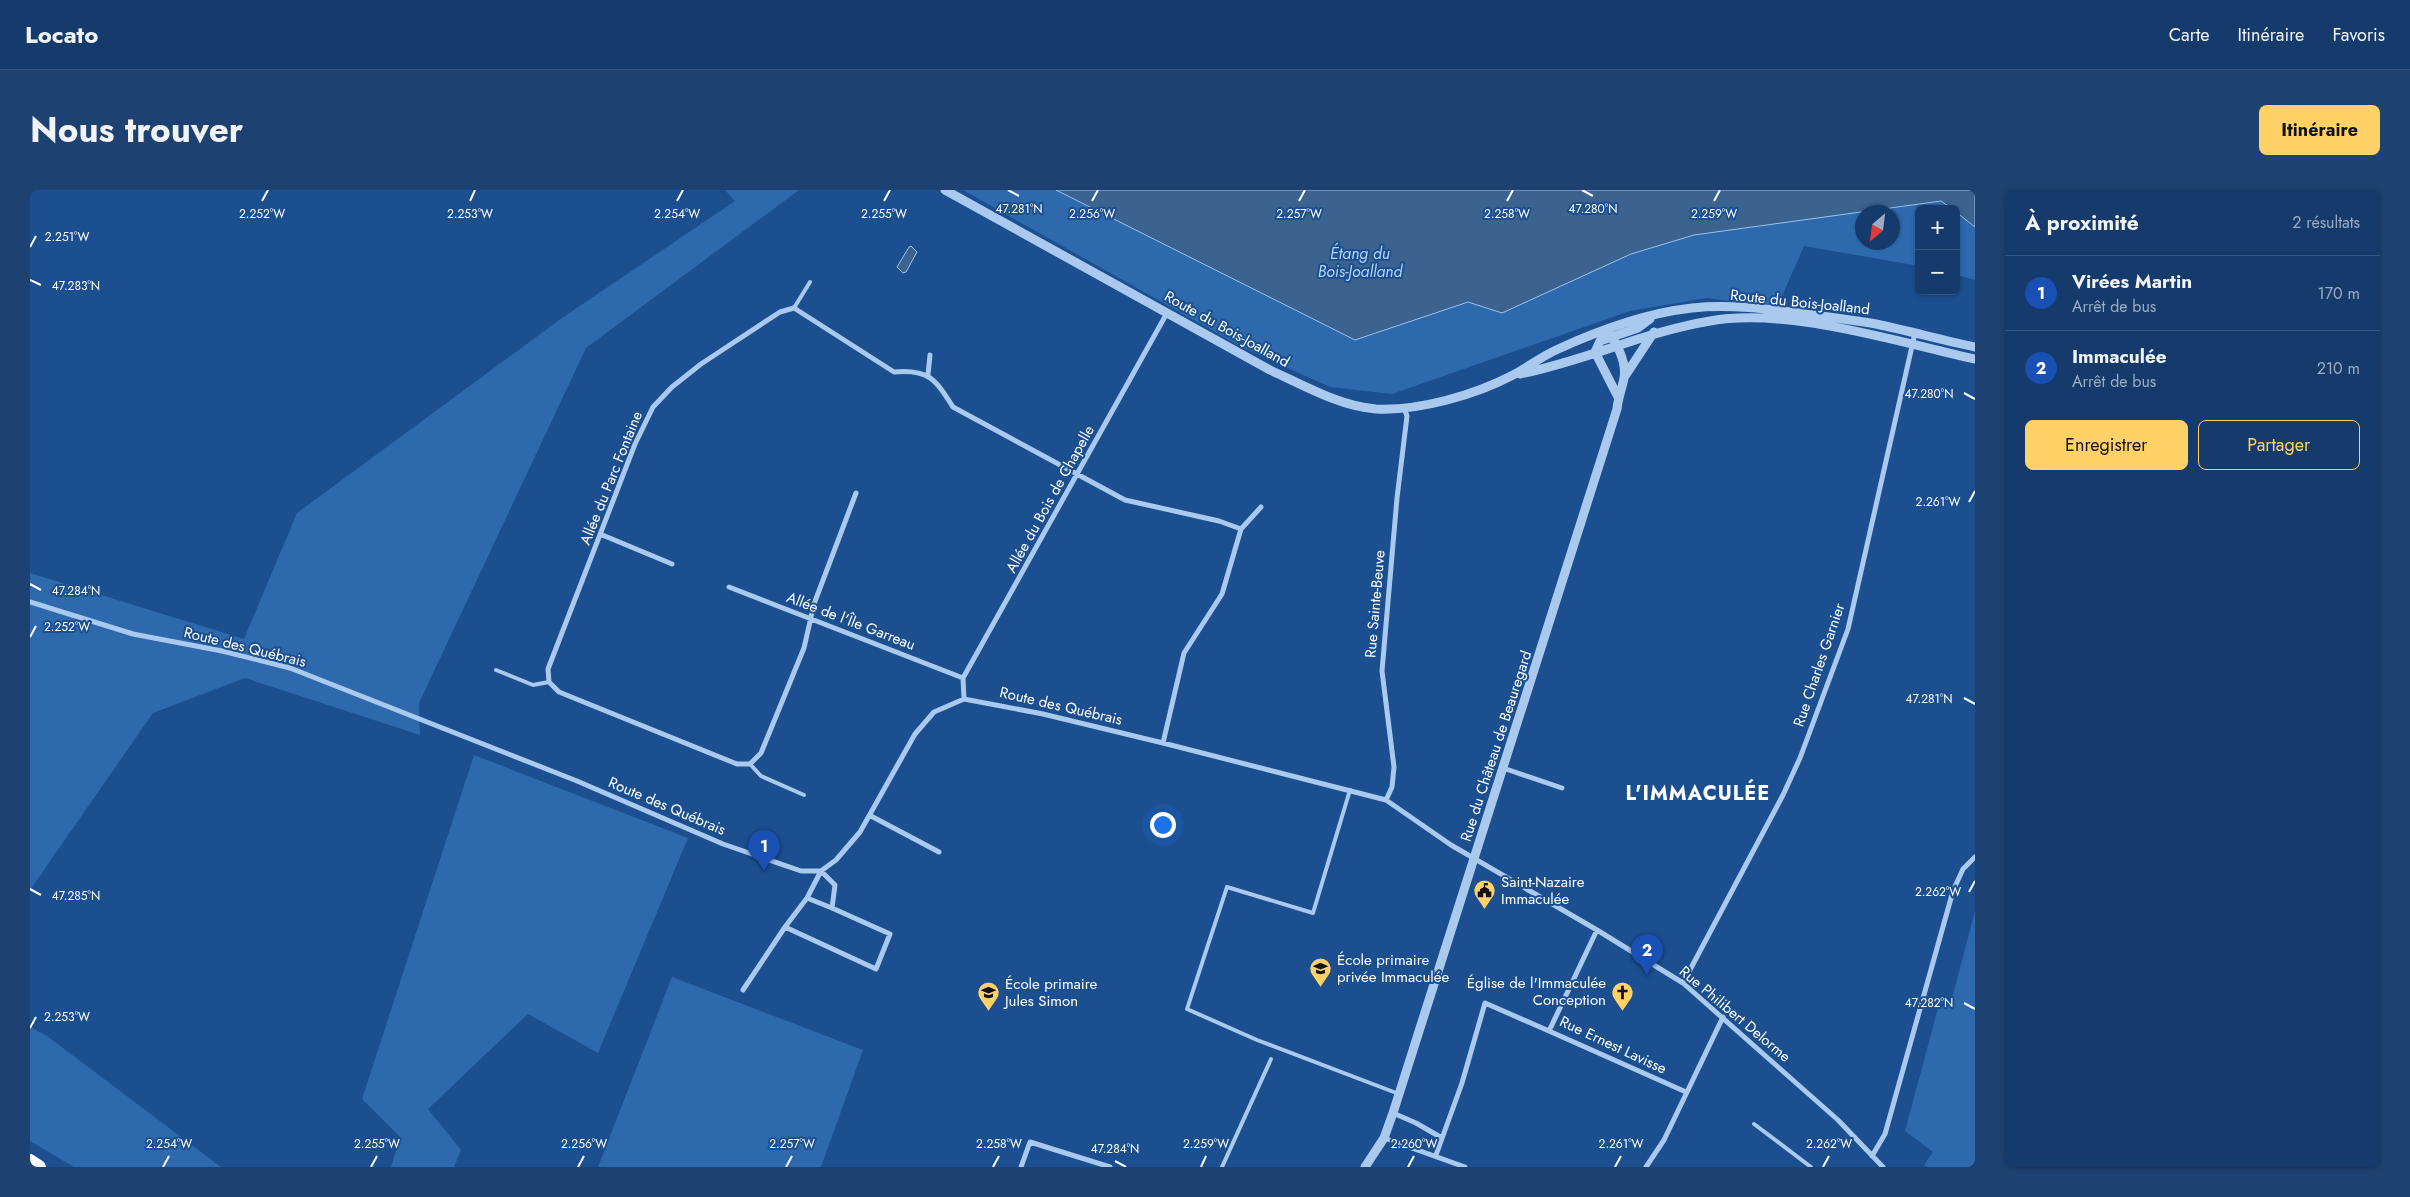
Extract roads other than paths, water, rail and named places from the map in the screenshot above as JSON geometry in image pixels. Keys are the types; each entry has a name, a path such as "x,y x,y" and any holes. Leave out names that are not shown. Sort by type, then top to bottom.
{"highway":[{"path":"30,1161 39,1167"}],"street":[{"name":"Route du Bois-Joalland","path":"945,190 1270,370 1320,393 1351,404 1375,409 1423,406 1513,375 1554,367 1595,352 1600,341 1638,328 1655,316 1692,308 1744,306 1875,324 1913,339 1975,359"},
{"path":"794,308 894,372 913,371 928,375 939,386 953,407 1077,476 1125,500 1219,521 1241,530"},
{"name":"Allée du Parc Fontaine","path":"549,682 548,669 635,444 653,407 672,387 700,364 780,312 794,308"},
{"name":"Allée du Bois de Chapelle","path":"963,678 1168,312"},
{"name":"Route du Bois-Joalland","path":"1513,375 1555,350 1612,337 1654,332 1711,321 1743,318 1805,323 1913,339"},
{"path":"1624,376 1654,332"},
{"name":"Rue du Château de Beauregard","path":"1365,1167 1384,1138 1393,1113 1614,419 1624,376 1612,337"},
{"path":"1913,339 1952,346 1973,347"},
{"name":"Rue Charles Garnier","path":"1683,983 1783,795 1800,758 1848,629 1913,339"},
{"path":"1595,352 1618,397"},
{"path":"928,375 930,355"},
{"name":"Rue Sainte-Beuve","path":"1386,800 1392,787 1394,767 1382,671 1397,498 1407,416 1404,408"},
{"path":"549,682 559,692 737,764 750,764 761,753 804,648 812,620 814,604 856,493"},
{"path":"1163,743 1184,653 1222,594 1241,530 1261,508"},
{"path":"600,534 672,564"},
{"name":"Allée de l'Île Garreau","path":"729,587 963,678"},
{"name":"Route des Québrais","path":"30,602 133,634 290,668 577,781 722,844 801,870 821,871"},
{"path":"743,990 807,898 821,871 836,860 860,832 915,734 934,712 964,699 963,678"},
{"name":"Route des Québrais","path":"964,699 1043,714 1386,800 1474,859"},
{"path":"1503,768 1562,788"},
{"path":"870,816 939,852"},
{"path":"1872,1156 1885,1134 1953,891 1963,869 1975,857"},
{"name":"Rue Philibert Delorme","path":"1474,859 1597,930 1683,983 1838,1120 1883,1167"},
{"path":"821,871 835,885 832,908"},
{"path":"785,927 876,970 890,934 807,898"},
{"name":"Rue Ernest Lavisse","path":"1597,930 1549,1031 1686,1092"},
{"path":"1436,1155 1462,1083 1484,1003 1549,1031"},
{"path":"1646,1167 1664,1140 1723,1017"},
{"path":"1393,1113 1416,1123 1442,1138"},
{"path":"1384,1138 1436,1155 1465,1167"},
{"path":"1021,1167 1030,1142 1110,1167"}],"lane":[{"path":"794,308 810,282"},
{"path":"496,670 533,685 549,682"},
{"path":"750,764 761,776 804,795"},
{"path":"1350,790 1313,913 1227,887 1187,1010 1257,1040 1399,1094"},
{"path":"1222,1167 1271,1059"},
{"path":"1754,1124 1811,1167"}],"water":[{"name":"Étang du Bois-Joalland","path":"1056,190 1975,190 1975,227 1960,215 1960,205 1946,205 1941,201 1900,207 1900,205 1855,205 1855,213 1694,235 1631,254 1502,313 1468,302 1355,340"},
{"path":"911,246 917,252 906,272 903,273 897,267"}],"place":[{"name":"Virées Martin","path":"764,871"},
{"name":"Saint-Nazaire Immaculée","path":"1485,910"},
{"name":"Immaculée","path":"1647,975"},
{"name":"École primaire privée Immaculée","path":"1321,988"},
{"name":"Église de l'Immaculée Conception","path":"1622,1011"},
{"name":"École primaire Jules Simon","path":"989,1012"}],"district":[{"name":"L'IMMACULÉE","path":"1698,793"}]}
